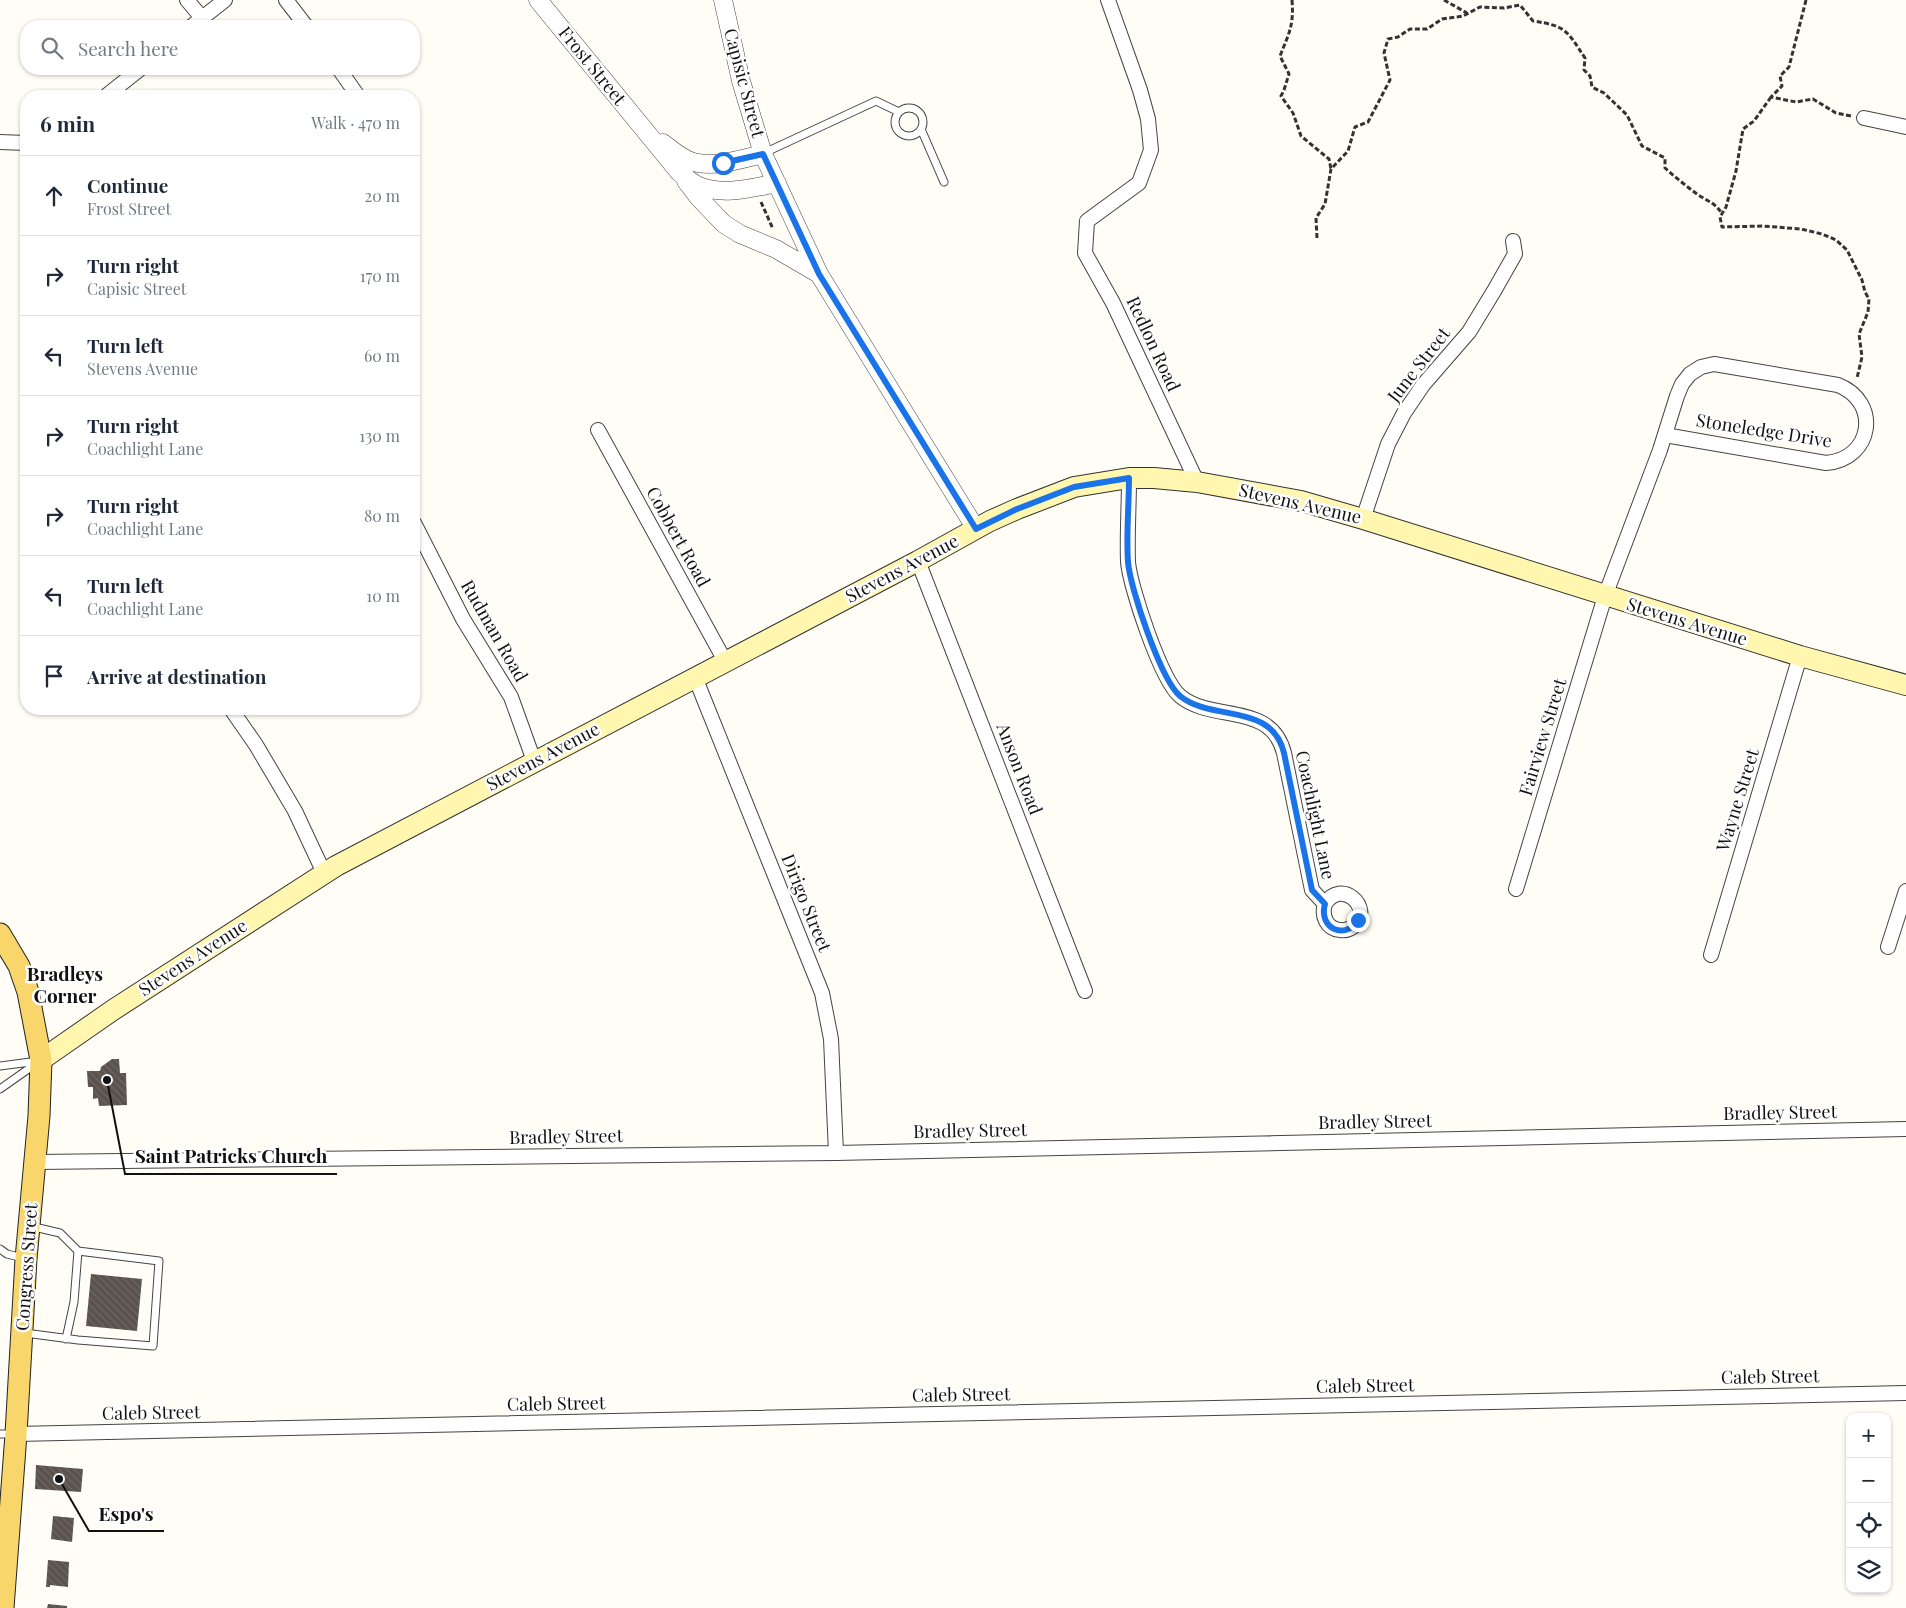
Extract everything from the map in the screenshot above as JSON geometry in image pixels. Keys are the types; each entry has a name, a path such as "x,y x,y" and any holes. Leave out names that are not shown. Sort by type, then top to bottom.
{"main road":[{"name":"Stevens Avenue","path":"41,1060 121,1005 324,873 976,529 1017,509 1074,487 1129,478 1154,478 1197,482 1301,501 1800,656 1906,685"},
{"name":"Congress Street","path":"0,934 19,966 28,992 41,1060 22,1333 8,1434 3,1608"}],"street":[{"path":"187,0 196,20"},
{"path":"199,20 224,0"},
{"path":"286,0 301,20"},
{"name":"Frost Street","path":"538,0 699,198 724,224 740,234 776,249 819,274"},
{"name":"Capisic Street","path":"723,0 741,81 763,154 819,274 976,529"},
{"name":"Redlon Road","path":"1108,0 1140,90 1148,119 1151,150 1139,183 1086,221 1085,253 1113,303 1197,482"},
{"path":"114,90 132,75"},
{"path":"343,75 354,90"},
{"path":"1864,118 1906,127"},
{"name":"Frost Street","path":"646,132 683,157 694,162 723,163 763,154"},
{"path":"0,142 20,143"},
{"name":"Frost Street","path":"679,172 697,185 714,191 736,190 777,183"},
{"name":"June Street","path":"1364,519 1388,444 1404,413 1423,385 1469,332 1515,254 1513,241"},
{"name":"Stoneledge Drive","path":"1605,596 1682,384 1695,370 1707,365 1721,364 1831,383 1844,387 1853,393 1865,412 1865,433 1856,450 1845,459 1833,463 1820,463 1665,435"},
{"name":"Cobbert Road","path":"598,430 726,661"},
{"name":"Coachlight Lane","path":"1129,478 1129,572 1161,666 1172,687 1190,703 1203,708 1258,720 1270,729 1280,741 1310,886 1313,894 1325,904"},
{"name":"Rudman Road","path":"420,535 463,619 511,697 534,761"},
{"name":"Anson Road","path":"918,561 1085,991"},
{"name":"Fairview Street","path":"1516,889 1605,596"},
{"name":"Wayne Street","path":"1711,955 1800,656"},
{"name":"Dirigo Street","path":"695,677 822,993 832,1039 836,1153"},
{"path":"235,715 256,745 295,811 324,873"},
{"path":"1888,947 1906,891"},
{"name":"Bradley Street","path":"35,1162 836,1153 1906,1128"},
{"name":"Caleb Street","path":"8,1434 1906,1392"}],"lane":[{"path":"763,154 876,101 899,112"},
{"path":"921,129 914,135 900,133 895,120 899,112 907,108 919,111 923,120 921,129 944,182"},
{"path":"0,1066 41,1060"},
{"path":"0,1089 41,1060"},
{"path":"22,1333 66,1339 153,1346 159,1261 78,1251 60,1233 28,1226"},
{"path":"0,1250 26,1259"},
{"path":"66,1339 74,1302 78,1251"}],"path":[{"path":"1292,0 1293,18 1290,32 1280,56 1289,74 1281,96 1293,113 1301,136 1329,159 1331,169 1325,204 1316,218 1318,238"},
{"path":"1444,0 1468,14"},
{"path":"1520,0 1520,5 1533,21 1555,24 1569,34 1585,58 1584,70 1590,76 1592,87 1604,93 1627,115 1642,146 1665,158 1665,168 1673,176 1699,195 1717,204 1722,214"},
{"path":"1806,0 1789,67 1780,76 1782,86 1772,96 1754,121 1743,129 1739,159 1720,217 1722,227 1763,226 1801,229 1822,234 1836,240 1847,250 1869,299 1868,312 1859,334 1862,357 1853,393"},
{"path":"1331,169 1348,151 1355,127 1368,122 1390,80 1384,53 1388,39 1398,37 1410,29 1427,29 1442,19 1463,16 1480,7 1504,8 1520,5"},
{"path":"1772,96 1796,102 1813,99 1836,113 1864,118"},
{"path":"758,195 774,230"}],"building":[{"path":"112,1059 119,1059 120,1073 126,1073 127,1105 99,1106 98,1098 93,1099 93,1087 88,1087 87,1071 100,1071 101,1067"},
{"path":"91,1274 142,1279 137,1331 86,1326"},
{"path":"36,1465 83,1469 81,1492 35,1489"},
{"path":"53,1516 74,1518 72,1542 51,1539"},
{"path":"48,1560 69,1562 68,1587 50,1585 50,1587 46,1587"},
{"path":"48,1604 67,1606 67,1608 47,1608"}],"place":[{"name":"Saint Patricks Church","path":"107,1080"},
{"name":"Espo's","path":"59,1479"}],"district":[{"name":"Bradleys Corner","path":"65,985"}],"route":[{"path":"723,163 763,154 819,274 976,529 1017,509 1074,487 1129,478 1129,572 1156,656 1166,677 1179,695 1190,703 1203,708 1258,720 1280,741 1313,894 1325,904 1324,916 1326,922 1332,928 1347,930 1357,923 1358,920"}]}
